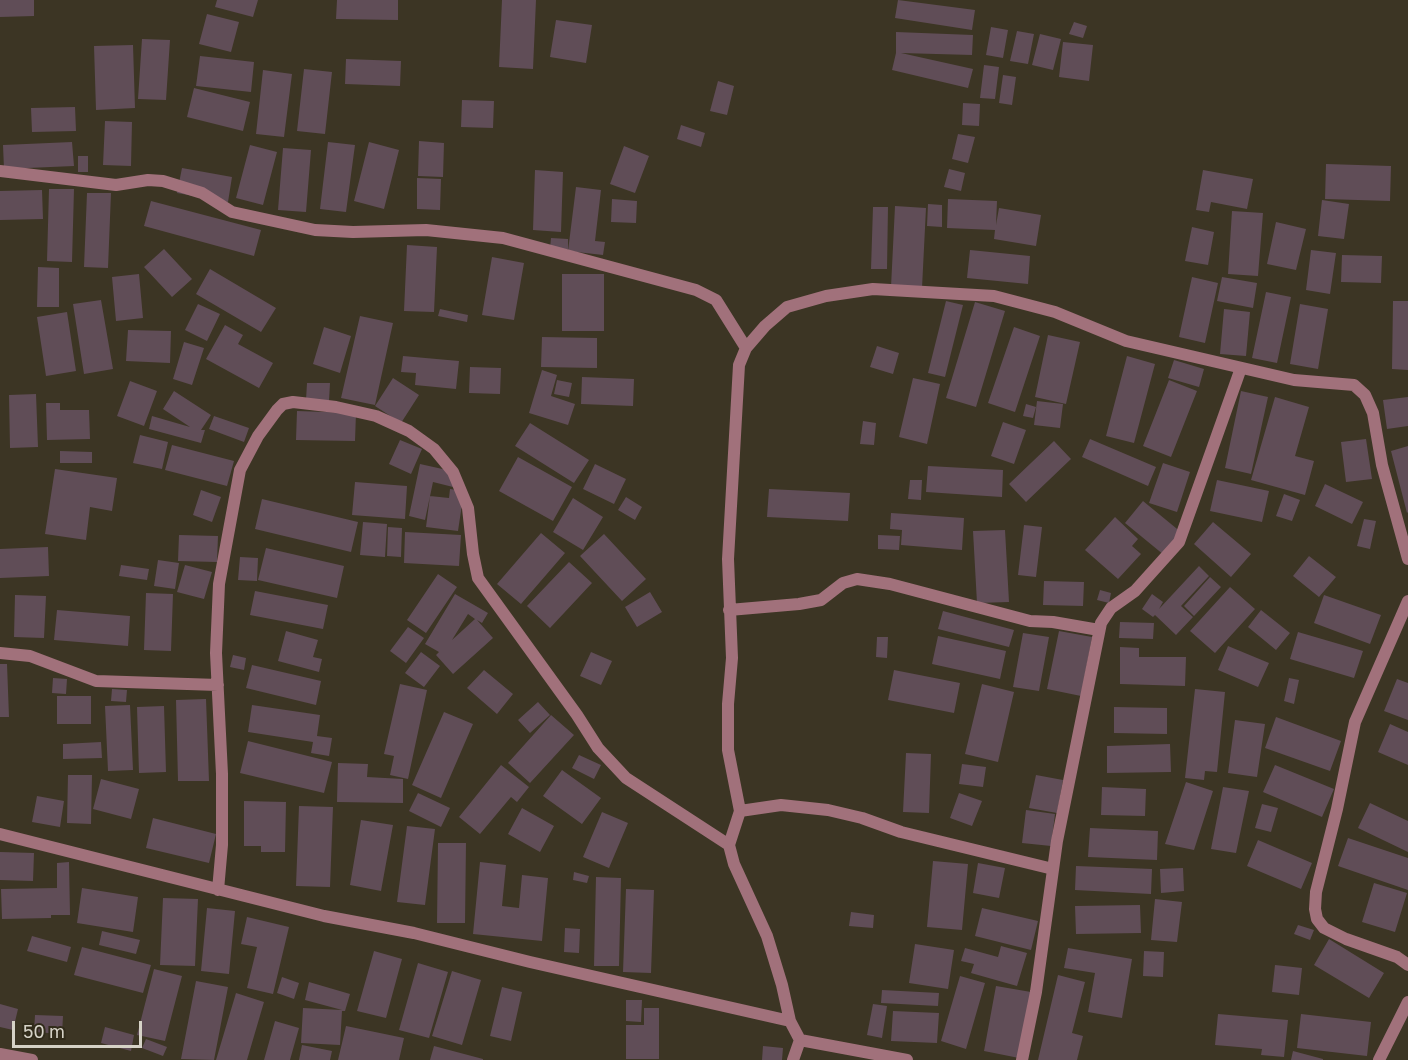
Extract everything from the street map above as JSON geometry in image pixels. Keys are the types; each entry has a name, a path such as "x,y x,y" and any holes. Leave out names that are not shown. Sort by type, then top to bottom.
{"street":[{"path":"0,171 116,184 148,180 164,181 202,193 232,212 315,230 352,232 426,230 503,238 696,290 716,300 747,348"},
{"path":"793,1060 800,1040 790,1021 767,936 734,864 729,845 740,811 728,750 728,704 732,658 728,559 739,365 747,348 765,326 787,306 826,296 873,289 994,296 1054,312 1126,341 1294,380 1354,385 1365,395 1373,413 1382,465 1408,559"},
{"path":"1022,1060 1036,992 1057,841 1101,623 1112,608 1135,591 1179,542 1241,368"},
{"path":"218,890 222,845 222,774 216,653 219,584 240,470 258,436 283,404 293,402 336,407 376,416 409,431 434,449 453,472 468,508 478,578 577,715 598,748 626,778 729,845"},
{"path":"729,610 821,600 843,583 856,579 890,584 1030,621 1053,622 1099,630"},
{"path":"1408,601 1355,722 1337,809 1316,892 1315,909 1317,919 1323,927 1346,939 1396,957 1408,965"},
{"path":"0,653 30,656 96,681 218,685"},
{"path":"740,811 781,805 828,810 862,818 900,832 1053,869"},
{"path":"0,834 324,916 414,933 530,962 790,1021"},
{"path":"1379,1060 1408,1002"},
{"path":"800,1040 907,1060"},
{"path":"0,1054 32,1060"}],"building":[{"path":"0,0 34,0 34,16 0,17"},
{"path":"217,0 258,0 253,17 215,7"},
{"path":"337,0 398,0 398,20 336,19"},
{"path":"502,0 536,0 533,69 499,67"},
{"path":"898,0 975,10 972,30 895,18"},
{"path":"207,14 239,22 231,52 199,44"},
{"path":"556,20 592,25 586,63 550,57"},
{"path":"1074,22 1087,26 1083,38 1069,34"},
{"path":"991,27 1008,30 1003,58 986,55"},
{"path":"1017,31 1034,34 1028,64 1010,61"},
{"path":"896,32 973,35 972,55 901,53 973,69 968,88 892,70 896,53"},
{"path":"1040,34 1061,39 1053,70 1032,65"},
{"path":"142,39 170,40 166,100 138,99"},
{"path":"1063,42 1093,45 1089,81 1059,77"},
{"path":"133,45 135,108 96,110 94,46"},
{"path":"200,56 254,62 251,92 196,86"},
{"path":"346,59 401,61 400,86 345,84"},
{"path":"984,65 999,67 995,99 980,98"},
{"path":"304,69 332,72 325,134 297,131"},
{"path":"263,70 292,74 284,137 256,134"},
{"path":"1003,75 1016,77 1012,105 999,103"},
{"path":"718,81 734,86 727,115 710,111"},
{"path":"194,88 250,102 243,131 187,117"},
{"path":"462,100 494,101 493,128 461,127"},
{"path":"963,103 980,104 979,126 962,125"},
{"path":"75,107 76,131 32,132 31,108"},
{"path":"105,121 132,122 131,166 103,165"},
{"path":"681,125 705,133 701,147 677,139"},
{"path":"958,134 975,137 968,163 952,159"},
{"path":"419,141 444,143 443,177 418,176"},
{"path":"72,142 74,166 4,169 3,145"},
{"path":"328,142 355,145 346,212 320,209"},
{"path":"369,142 399,150 384,209 354,201"},
{"path":"250,145 277,152 263,205 236,198"},
{"path":"624,146 649,156 635,193 610,184"},
{"path":"283,148 311,150 306,212 278,210"},
{"path":"78,156 88,156 88,172 78,172"},
{"path":"1326,164 1391,166 1390,201 1325,199"},
{"path":"182,168 232,177 228,202 177,193"},
{"path":"949,169 965,173 961,191 944,187"},
{"path":"535,170 563,172 561,232 533,230"},
{"path":"1203,170 1253,179 1247,209 1211,202 1209,212 1196,210"},
{"path":"417,178 441,179 440,210 417,209"},
{"path":"576,187 601,190 595,241 605,242 603,255 568,251"},
{"path":"49,189 74,189 72,262 47,261"},
{"path":"42,190 43,219 0,220 0,191"},
{"path":"87,193 111,193 108,268 84,267"},
{"path":"612,199 637,201 636,223 611,222"},
{"path":"948,199 997,201 996,225 999,208 1041,215 1036,246 994,239 995,230 947,228"},
{"path":"1322,200 1349,204 1344,239 1318,236"},
{"path":"151,201 261,230 254,256 144,226"},
{"path":"928,204 942,205 942,227 927,226"},
{"path":"895,206 926,208 922,288 891,287"},
{"path":"873,207 888,207 887,269 871,269"},
{"path":"1232,211 1263,213 1258,276 1228,274"},
{"path":"1276,222 1306,229 1296,270 1267,264"},
{"path":"1192,227 1214,232 1208,265 1185,261"},
{"path":"551,238 568,239 568,249 550,249"},
{"path":"407,245 437,247 434,312 404,311"},
{"path":"164,249 192,279 172,297 144,267"},
{"path":"970,250 1030,256 1028,284 967,278"},
{"path":"1311,250 1336,253 1330,294 1306,290"},
{"path":"1342,255 1382,256 1381,283 1341,282"},
{"path":"492,257 524,263 514,320 482,315"},
{"path":"38,267 59,268 59,307 37,307"},
{"path":"210,269 276,308 261,332 196,294"},
{"path":"139,274 143,318 116,321 112,277"},
{"path":"562,274 604,274 604,331 562,331"},
{"path":"1192,277 1218,283 1205,343 1179,337"},
{"path":"1222,277 1257,283 1253,308 1217,301"},
{"path":"1266,292 1291,297 1277,363 1252,358"},
{"path":"101,300 113,369 84,374 73,304"},
{"path":"946,301 963,305 945,377 928,373"},
{"path":"1393,301 1408,301 1408,370 1392,369"},
{"path":"975,302 1005,311 976,407 946,398"},
{"path":"198,304 220,314 207,341 185,330"},
{"path":"1300,304 1328,309 1318,369 1290,364"},
{"path":"440,309 468,315 467,322 438,316"},
{"path":"1224,309 1250,312 1246,356 1220,354"},
{"path":"67,312 76,371 46,376 37,317"},
{"path":"360,316 393,323 375,405 341,398"},
{"path":"225,325 243,335 238,344 273,363 259,388 206,359"},
{"path":"324,327 351,336 340,373 313,364"},
{"path":"1014,327 1040,336 1015,412 988,403"},
{"path":"128,330 171,331 170,363 126,361"},
{"path":"1048,335 1080,342 1066,404 1035,397"},
{"path":"542,337 597,338 597,368 541,367"},
{"path":"184,342 204,348 192,385 173,379"},
{"path":"877,346 899,353 893,374 870,367"},
{"path":"403,356 459,361 456,389 415,385 416,373 401,372"},
{"path":"1127,356 1155,364 1134,443 1106,436"},
{"path":"1174,360 1204,369 1199,387 1168,378"},
{"path":"470,367 501,368 500,394 469,393"},
{"path":"542,370 557,375 551,396 575,404 568,425 529,413"},
{"path":"582,377 634,379 633,406 581,404"},
{"path":"393,378 419,395 401,423 375,406"},
{"path":"913,378 940,384 927,444 899,437"},
{"path":"557,380 572,383 569,397 554,394"},
{"path":"1169,380 1197,391 1171,457 1143,446"},
{"path":"130,381 157,391 144,426 117,416"},
{"path":"307,383 330,383 329,401 306,400"},
{"path":"174,391 211,415 201,430 205,430 201,443 149,429 152,416 190,427 163,409"},
{"path":"1241,391 1268,397 1251,474 1225,468"},
{"path":"36,394 38,447 10,448 9,395"},
{"path":"1275,397 1309,407 1295,456 1314,461 1305,495 1251,480"},
{"path":"1408,397 1408,426 1387,429 1383,400"},
{"path":"1037,401 1063,404 1060,428 1034,425"},
{"path":"46,403 60,403 60,410 89,410 90,439 47,440"},
{"path":"1026,404 1036,407 1033,418 1023,416"},
{"path":"297,411 356,413 355,441 296,440"},
{"path":"214,416 249,428 244,442 209,429"},
{"path":"863,421 876,423 874,445 860,444"},
{"path":"1003,422 1026,430 1014,464 991,456"},
{"path":"530,423 589,460 574,483 515,446"},
{"path":"140,435 168,442 162,469 133,463"},
{"path":"1090,439 1156,467 1148,486 1082,457"},
{"path":"1366,439 1372,479 1346,482 1341,442"},
{"path":"400,440 422,449 411,474 389,464"},
{"path":"1054,441 1071,459 1026,502 1009,484"},
{"path":"172,445 234,461 227,486 165,470"},
{"path":"1408,446 1408,512 1407,513 1391,451"},
{"path":"60,451 92,452 92,463 60,463"},
{"path":"518,457 572,487 553,521 499,491"},
{"path":"1163,463 1190,472 1177,512 1149,503"},
{"path":"420,464 456,472 453,487 433,482 425,520 409,516"},
{"path":"595,464 626,479 614,504 583,489"},
{"path":"928,466 1003,470 1002,497 926,492"},
{"path":"55,469 117,478 112,511 90,507 86,540 45,534"},
{"path":"910,480 922,480 921,500 908,499"},
{"path":"1217,480 1269,491 1262,522 1210,511"},
{"path":"355,482 407,486 405,519 352,515"},
{"path":"1325,484 1363,502 1352,524 1315,506"},
{"path":"450,489 464,491 458,531 426,527 430,496 449,498"},
{"path":"769,489 850,493 848,521 767,517"},
{"path":"201,490 221,497 212,522 193,515"},
{"path":"1284,494 1300,500 1292,521 1276,516"},
{"path":"626,497 642,507 635,520 618,510"},
{"path":"573,498 603,517 583,550 553,532"},
{"path":"262,499 358,522 351,552 255,529"},
{"path":"1143,501 1182,533 1164,555 1125,523"},
{"path":"891,513 964,518 962,550 901,545 902,530 890,529"},
{"path":"1115,517 1138,539 1132,546 1141,554 1118,579 1085,550"},
{"path":"1364,519 1376,521 1370,549 1357,546"},
{"path":"363,522 387,524 385,557 360,555"},
{"path":"1213,522 1251,554 1231,577 1194,544"},
{"path":"1024,525 1042,527 1036,577 1018,575"},
{"path":"388,527 402,528 401,557 387,556"},
{"path":"1005,530 1009,602 977,603 973,531"},
{"path":"405,532 461,535 459,566 404,563"},
{"path":"541,533 565,553 521,604 497,584"},
{"path":"604,534 646,579 622,601 580,556"},
{"path":"179,535 218,536 217,562 178,561"},
{"path":"878,535 900,536 899,550 878,549"},
{"path":"48,547 49,576 0,578 0,549"},
{"path":"266,548 344,566 337,598 258,580"},
{"path":"1309,556 1336,577 1319,597 1293,576"},
{"path":"240,557 258,558 257,581 238,580"},
{"path":"158,560 179,563 175,589 154,586"},
{"path":"569,562 592,583 550,628 527,606"},
{"path":"121,565 149,569 147,580 119,576"},
{"path":"185,565 212,572 204,599 177,592"},
{"path":"1199,566 1209,576 1181,606 1193,617 1176,635 1155,615 1153,617 1142,609 1152,594 1163,602 1159,609"},
{"path":"438,574 457,587 426,633 407,620"},
{"path":"1210,577 1221,587 1194,616 1184,606"},
{"path":"1044,581 1084,582 1083,606 1043,605"},
{"path":"1230,587 1255,609 1215,653 1190,631"},
{"path":"1100,590 1111,593 1109,603 1097,600"},
{"path":"255,591 328,605 323,629 250,615"},
{"path":"650,592 662,612 637,627 625,607"},
{"path":"146,593 173,594 171,651 144,650"},
{"path":"455,594 488,613 482,623 477,620 493,638 453,674 436,655 439,652 425,644","holes":["468,614 475,619 452,640"]},
{"path":"15,595 46,596 44,638 14,637"},
{"path":"1324,595 1381,615 1370,644 1314,623"},
{"path":"57,610 130,616 128,646 54,640"},
{"path":"1261,610 1290,633 1276,650 1248,627"},
{"path":"943,611 1014,630 1009,647 938,629"},
{"path":"1120,622 1154,623 1153,639 1119,638"},
{"path":"408,627 424,638 406,663 390,651"},
{"path":"286,631 318,640 313,657 322,659 319,672 278,661"},
{"path":"1059,631 1092,637 1081,696 1047,689"},
{"path":"1298,632 1363,651 1354,678 1290,659"},
{"path":"1023,633 1049,637 1039,691 1013,687"},
{"path":"938,636 1006,651 1000,679 932,664"},
{"path":"877,637 888,637 887,658 876,657"},
{"path":"1228,646 1269,663 1258,687 1218,670"},
{"path":"1120,647 1139,648 1139,657 1186,657 1185,686 1120,684"},
{"path":"421,652 440,666 424,687 405,673"},
{"path":"591,652 612,661 601,685 580,676"},
{"path":"233,655 246,658 244,670 230,667"},
{"path":"0,664 7,664 9,717 0,717"},
{"path":"252,665 321,681 316,705 246,688"},
{"path":"484,670 513,694 497,714 467,688"},
{"path":"894,670 960,683 954,713 888,700"},
{"path":"53,678 67,679 66,694 52,693"},
{"path":"1289,678 1299,680 1294,704 1284,701"},
{"path":"1397,679 1408,683 1408,720 1384,711"},
{"path":"400,684 427,690 408,779 390,775 394,756 384,754"},
{"path":"982,684 1014,692 998,762 965,754"},
{"path":"112,689 127,690 126,702 111,701"},
{"path":"1195,689 1225,692 1217,772 1205,771 1204,780 1185,778"},
{"path":"57,696 91,696 91,724 57,724"},
{"path":"206,699 209,781 178,781 176,700"},
{"path":"538,702 550,715 530,733 518,720"},
{"path":"130,705 133,770 108,771 105,706"},
{"path":"252,705 320,715 317,736 332,738 329,756 311,753 313,742 248,732"},
{"path":"164,706 166,772 139,773 137,707"},
{"path":"1114,707 1167,708 1167,734 1114,733"},
{"path":"444,712 473,724 441,798 412,785"},
{"path":"551,715 574,735 530,783 508,763"},
{"path":"1276,717 1341,741 1330,771 1265,748"},
{"path":"1235,720 1265,724 1257,777 1228,773"},
{"path":"1390,724 1408,732 1408,765 1378,752"},
{"path":"248,741 332,762 324,793 240,773"},
{"path":"101,742 102,758 63,759 63,744"},
{"path":"1170,744 1171,772 1107,773 1107,746"},
{"path":"906,753 931,754 929,813 903,812"},
{"path":"579,755 601,765 594,779 572,768"},
{"path":"338,763 368,764 367,777 403,779 403,803 337,802"},
{"path":"962,764 986,767 983,787 959,784"},
{"path":"501,765 529,787 517,802 511,797 480,834 459,817"},
{"path":"1275,765 1334,789 1322,817 1263,792"},
{"path":"562,770 601,798 582,824 543,796"},
{"path":"68,775 92,775 91,824 67,823"},
{"path":"1036,775 1063,780 1057,813 1029,808"},
{"path":"101,779 139,789 131,819 93,809"},
{"path":"1186,782 1213,791 1194,850 1165,844"},
{"path":"1102,787 1146,789 1145,816 1101,815"},
{"path":"1223,787 1249,791 1236,853 1211,849"},
{"path":"418,793 450,808 441,827 409,811"},
{"path":"959,793 982,801 972,826 950,818"},
{"path":"37,796 64,801 60,827 32,822"},
{"path":"244,801 286,802 285,852 261,852 261,846 244,846"},
{"path":"1370,803 1408,821 1408,852 1358,828"},
{"path":"1262,804 1278,808 1271,832 1255,828"},
{"path":"299,806 333,807 330,887 296,886"},
{"path":"522,808 554,826 540,852 508,834"},
{"path":"1026,810 1055,814 1051,846 1022,843"},
{"path":"602,812 628,823 609,868 583,857"},
{"path":"153,818 216,834 209,863 146,848"},
{"path":"361,820 393,825 381,891 350,885"},
{"path":"407,826 435,829 425,905 397,902"},
{"path":"1090,828 1158,831 1157,860 1088,857"},
{"path":"1348,838 1408,858 1408,890 1338,866"},
{"path":"1258,840 1312,863 1301,889 1247,866"},
{"path":"438,843 466,843 465,923 437,923"},
{"path":"0,852 34,853 33,881 0,880"},
{"path":"933,861 968,864 962,930 927,927"},
{"path":"69,862 70,915 51,915 51,918 2,919 1,889 57,888 57,863"},
{"path":"480,862 506,865 502,906 519,908 522,875 548,878 542,941 473,934"},
{"path":"978,863 1005,868 999,898 973,893"},
{"path":"1076,866 1152,869 1151,894 1075,890"},
{"path":"1183,868 1184,891 1161,893 1160,869"},
{"path":"574,872 589,876 587,883 573,880"},
{"path":"596,877 621,878 619,966 594,966"},
{"path":"1374,883 1407,893 1395,932 1362,922"},
{"path":"82,888 138,897 133,932 77,923"},
{"path":"626,889 654,890 651,973 623,972"},
{"path":"163,898 198,899 195,966 160,965"},
{"path":"1155,899 1182,902 1177,942 1151,940"},
{"path":"1140,905 1141,933 1076,934 1075,906"},
{"path":"207,908 235,911 229,974 201,971"},
{"path":"982,908 1038,921 1031,950 975,936"},
{"path":"851,912 874,915 873,928 849,926"},
{"path":"247,917 289,927 273,994 247,988 257,947 241,944"},
{"path":"1298,925 1314,930 1310,940 1294,934"},
{"path":"565,928 580,929 579,953 564,952"},
{"path":"102,931 140,940 136,954 99,945"},
{"path":"32,936 71,947 67,962 27,951"},
{"path":"1329,939 1384,973 1369,998 1314,965"},
{"path":"915,944 954,950 948,989 909,983"},
{"path":"1001,946 1027,953 1017,986 971,973 974,964 961,961 965,948 998,957"},
{"path":"82,947 151,965 143,993 74,975"},
{"path":"1068,948 1132,959 1122,1018 1088,1012 1095,973 1064,968"},
{"path":"374,951 402,959 386,1018 357,1011"},
{"path":"1144,951 1164,952 1163,977 1143,976"},
{"path":"418,963 448,972 429,1038 399,1030"},
{"path":"1275,965 1302,968 1299,995 1272,992"},
{"path":"154,969 182,976 165,1041 137,1035"},
{"path":"452,971 481,980 462,1045 432,1036"},
{"path":"1058,975 1085,982 1072,1033 1083,1036 1077,1060 1038,1060"},
{"path":"960,976 985,983 966,1049 941,1041"},
{"path":"282,977 299,983 294,999 277,993"},
{"path":"196,981 228,987 214,1060 181,1059"},
{"path":"309,982 350,994 345,1011 342,1011 340,1045 301,1043 303,1008 342,1010 305,1000"},
{"path":"996,986 1031,992 1019,1058 984,1051"},
{"path":"502,987 522,992 511,1041 490,1036"},
{"path":"882,990 939,993 938,1006 881,1003"},
{"path":"236,993 264,1002 247,1060 216,1060"},
{"path":"626,1000 642,1000 641,1022 626,1021"},
{"path":"0,1004 18,1009 13,1030 0,1027"},
{"path":"873,1004 887,1006 882,1038 867,1035"},
{"path":"644,1008 659,1008 659,1059 626,1059 626,1025 644,1025"},
{"path":"893,1011 939,1013 937,1043 891,1041"},
{"path":"1218,1014 1288,1020 1284,1057 1261,1055 1262,1049 1215,1045"},
{"path":"1301,1014 1371,1022 1367,1056 1297,1048"},
{"path":"35,1015 63,1016 62,1034 34,1032"},
{"path":"275,1021 299,1028 290,1060 264,1060"},
{"path":"346,1026 404,1038 399,1060 338,1060"},
{"path":"105,1027 134,1035 131,1051 101,1043"},
{"path":"146,1039 167,1047 163,1056 142,1048"},
{"path":"302,1045 332,1051 330,1060 299,1060"},
{"path":"434,1046 483,1059 483,1060 430,1060"},
{"path":"763,1046 783,1048 782,1060 762,1060"},
{"path":"1293,1051 1323,1059 1323,1060 1291,1060"}]}
